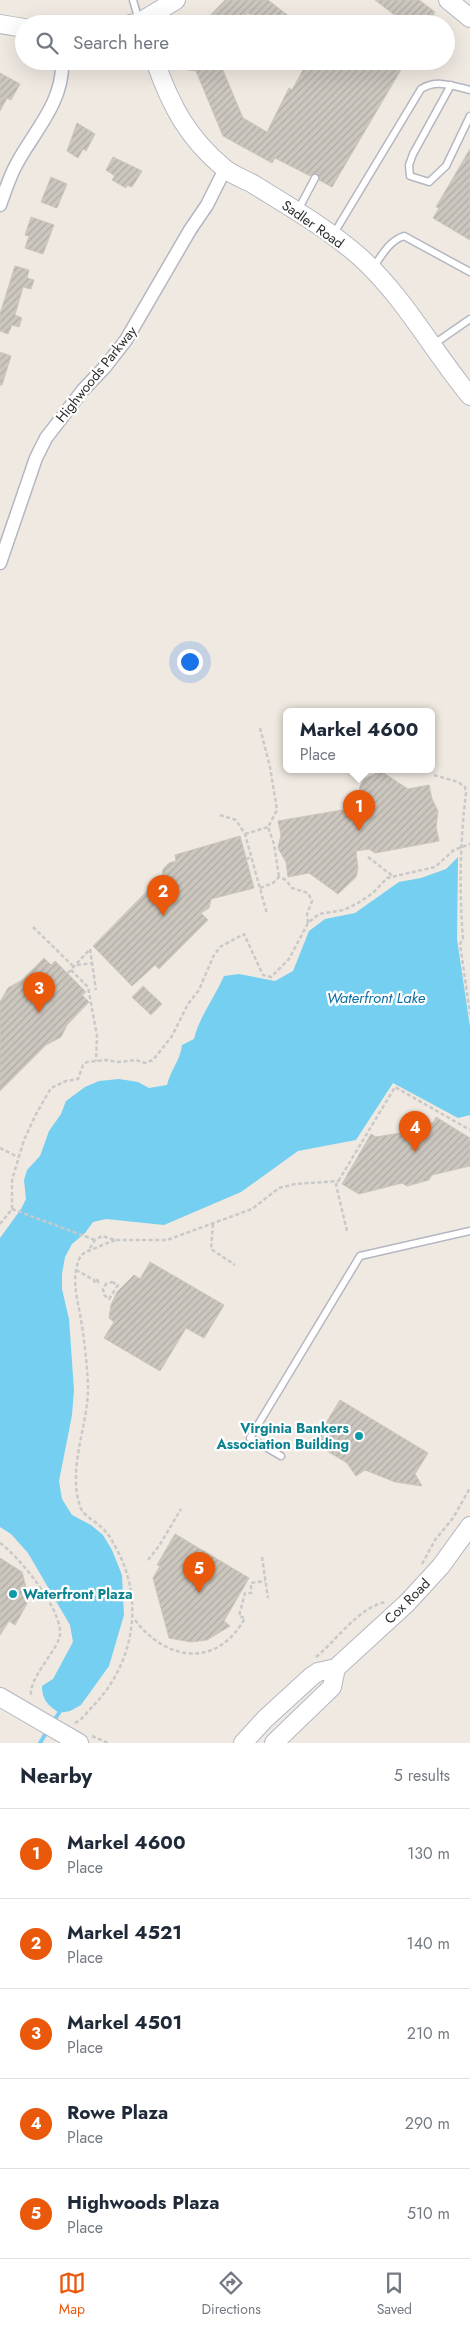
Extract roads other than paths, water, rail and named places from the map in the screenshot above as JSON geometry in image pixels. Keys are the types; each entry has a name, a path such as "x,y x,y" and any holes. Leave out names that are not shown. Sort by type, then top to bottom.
{"street":[{"path":"151,15 176,0"},
{"path":"448,0 470,18"},
{"path":"0,24 15,26"},
{"path":"0,205 16,165 46,117 58,92 62,70"},
{"name":"Sadler Road","path":"158,70 167,95 181,122 225,169 298,212 333,236 373,269 398,297 470,396"},
{"name":"Highwoods Parkway","path":"0,563 36,458 46,438 126,340 190,230 207,205 225,169"},
{"name":"Cox Road","path":"243,1743 265,1719 312,1676 318,1672 336,1668 422,1587 470,1526"},
{"name":"Cox Road","path":"274,1743 332,1687 336,1668"},
{"path":"0,1697 16,1707 72,1734"}],"lane":[{"path":"133,0 136,15"},
{"path":"333,236 421,89 431,83 451,85 470,90"},
{"path":"451,85 413,154 409,165 410,176 429,182 446,166 470,116"},
{"path":"298,212 314,178"},
{"path":"373,269 389,244 397,238 404,236 411,238 470,272"},
{"path":"433,345 470,319"},
{"path":"281,1456 250,1438 360,1256 470,1231"}],"water":[{"name":"Waterfront Lake","path":"458,857 457,939 470,1027 470,1115 458,1118 393,1083 356,1140 298,1151 241,1192 164,1225 106,1219 93,1222 85,1233 72,1244 65,1257 62,1289 69,1319 74,1390 72,1415 59,1481 62,1499 72,1515 91,1525 103,1535 112,1550 122,1575 124,1615 109,1666 81,1705 70,1711 59,1713 46,1702 42,1686 53,1679 73,1642 70,1625 28,1553 11,1534 0,1527 0,1238 26,1199 24,1180 27,1170 40,1156 49,1131 61,1114 66,1101 85,1087 99,1081 119,1079 138,1082 149,1088 167,1085 182,1045 194,1039 196,1031 224,976 239,974 275,981 293,971 309,931 325,919 355,913 399,882 421,878 446,869"}],"waterway":[{"path":"53,1722 59,1713"},
{"path":"40,1743 48,1730"}],"place":[{"name":"Markel 4600","path":"359,831"},
{"name":"Markel 4521","path":"163,916"},
{"name":"Markel 4501","path":"39,1013"},
{"name":"Rowe Plaza","path":"415,1152"},
{"name":"Virginia Bankers Association Building","path":"359,1436"},
{"name":"Highwoods Plaza","path":"199,1593"},
{"name":"Waterfront Plaza","path":"13,1594"}]}
